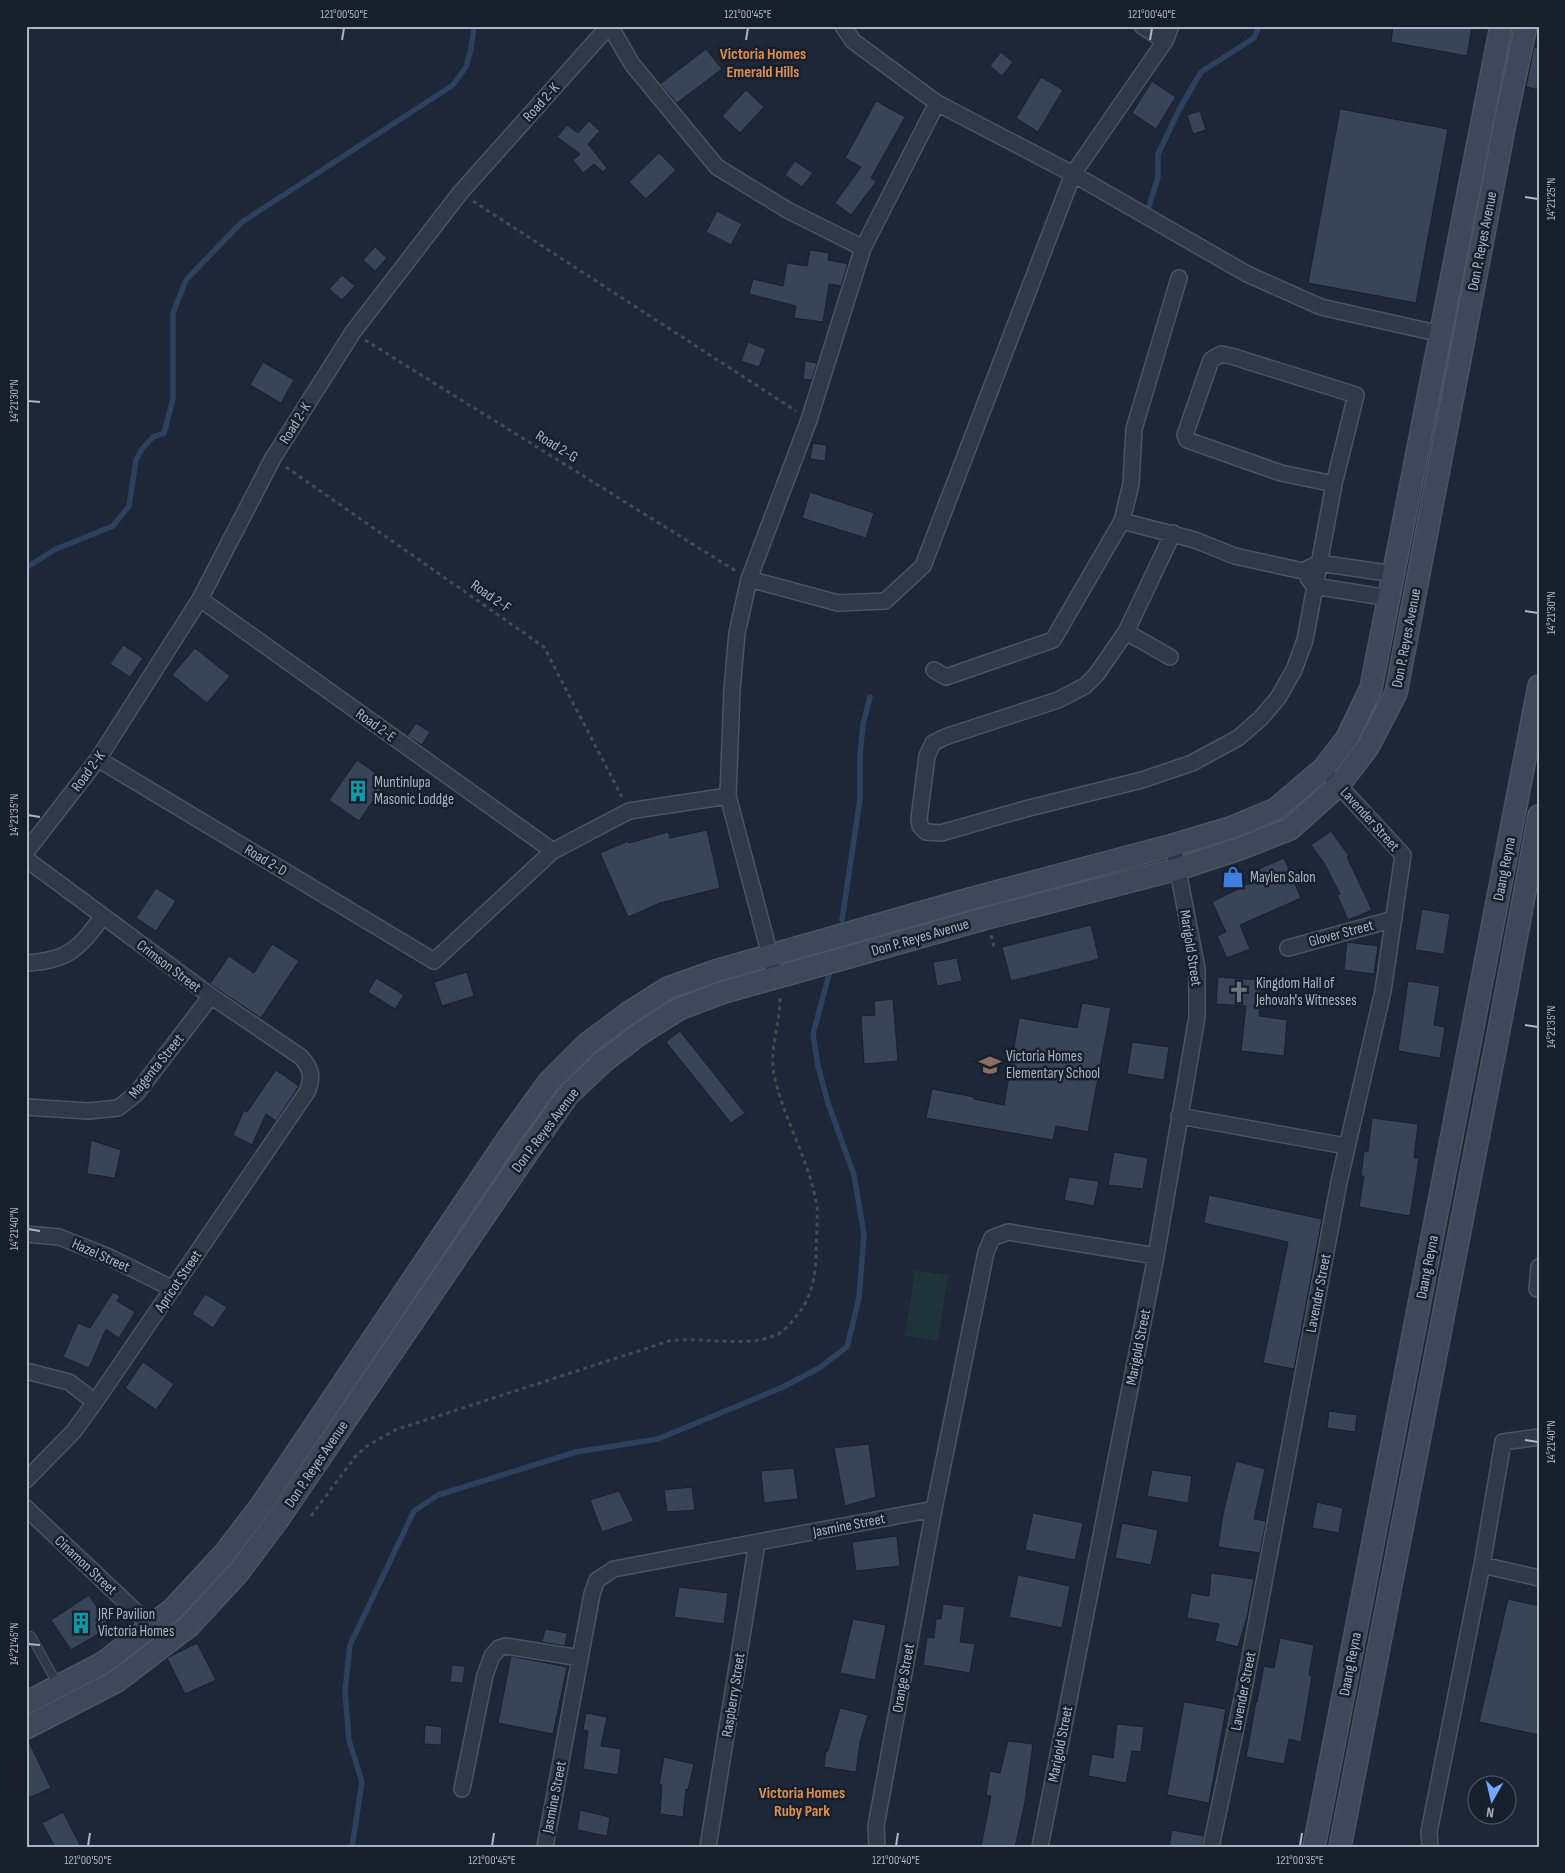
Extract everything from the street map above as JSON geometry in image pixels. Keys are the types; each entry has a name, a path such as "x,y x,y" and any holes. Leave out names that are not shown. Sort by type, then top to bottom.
{"street":[{"name":"Road 2-K","path":"26,852 98,759 200,599 273,458 353,332 460,193 610,26"},
{"path":"610,26 632,64 717,167 789,211 863,248"},
{"path":"843,26 853,41 937,103 1072,174 1248,274 1321,307 1441,334"},
{"path":"1142,26 1165,41"},
{"path":"749,579 838,604 885,601 923,566 1072,174 1165,41 1171,26"},
{"name":"Don P. Reyes Avenue","path":"26,1703 103,1664 173,1609 224,1554 260,1507 509,1136 548,1083 587,1044 630,1012 668,988 715,971 1230,828 1276,809 1324,768 1347,738 1371,688 1501,26"},
{"name":"Don P. Reyes Avenue","path":"26,1728 117,1681 189,1626 238,1573 273,1526 568,1096 604,1061 641,1033 679,1009 721,993 986,918 1178,869 1239,849 1290,828 1339,785 1368,746 1396,693 1505,123 1526,26"},
{"path":"776,978 728,796 732,690 736,643 749,579 809,420 863,248 937,103"},
{"path":"934,670 946,677 1053,640 1122,521 1131,484 1134,429 1179,278"},
{"path":"1173,533 1126,632 1086,686 1058,700 945,737 933,743 927,756 919,819 920,826 926,832 941,833 1025,809 1142,780 1192,763 1238,738 1278,698 1294,670 1305,640 1334,484 1356,395 1231,356 1221,354 1211,360 1185,435 1187,440 1282,473 1334,484"},
{"path":"1122,521 1173,533 1235,556 1302,571 1319,563 1394,574"},
{"path":"1402,532 1426,537"},
{"path":"1302,571 1314,586 1389,598"},
{"name":"Road 2-E","path":"200,599 553,851"},
{"path":"1126,632 1170,657"},
{"name":"Daang Reyna","path":"1314,1847 1539,686"},
{"name":"Road 2-D","path":"98,759 434,961 553,851"},
{"name":"Lavender Street","path":"1211,1847 1246,1680 1346,1146 1383,991 1403,855 1324,768"},
{"path":"553,851 629,811 728,796"},
{"path":"1513,820 1538,822"},
{"name":"Daang Reyna","path":"1340,1847 1494,1058 1533,872 1538,822"},
{"name":"Marigold Street","path":"1040,1847 1156,1256 1179,1116 1198,1017 1197,970 1173,845"},
{"name":"Crimson Street","path":"26,859 211,996 301,1058 308,1064 311,1072"},
{"path":"1503,872 1533,872"},
{"path":"26,963 64,957 84,941 103,916"},
{"name":"Glover Street","path":"1288,948 1394,919"},
{"name":"Magenta Street","path":"26,1107 88,1111 118,1108 136,1094 211,996"},
{"name":"Apricot Street","path":"26,1480 74,1431 95,1402 308,1092 311,1072"},
{"path":"1179,1116 1346,1146"},
{"path":"934,1509 986,1252 992,1238 1008,1232 1156,1256"},
{"name":"Hazel Street","path":"26,1234 59,1237 107,1256 173,1289"},
{"path":"1539,1267 1537,1289 1539,1289"},
{"path":"26,1371 69,1382 95,1402"},
{"path":"1430,1847 1429,1832 1482,1565 1503,1442 1539,1437"},
{"name":"Cinamon Street","path":"26,1508 168,1642"},
{"name":"Jasmine Street","path":"545,1847 592,1594 597,1580 614,1569 934,1509"},
{"name":"Orange Street","path":"877,1847 876,1826 934,1509"},
{"name":"Raspberry Street","path":"708,1847 757,1543"},
{"path":"1482,1565 1539,1578"},
{"path":"462,1789 485,1675 492,1656 499,1648 506,1646 580,1658"}],"lane":[{"path":"26,1639 31,1636 59,1686"}],"path":[{"path":"460,193 809,420"},
{"name":"Road 2-G","path":"353,332 749,579"},
{"name":"Road 2-F","path":"273,458 544,647 629,811"},
{"path":"311,1516 355,1457 366,1446 395,1430 669,1341 682,1339 752,1341 776,1336 790,1324 804,1306 812,1289 816,1261 817,1208 774,1076 772,1063 780,997 776,978"}],"green space":[{"path":"915,1270 948,1275 938,1341 905,1336"}],"building":[{"path":"1393,26 1472,26 1467,56 1391,42"},
{"path":"1534,47 1539,47 1539,90 1526,87"},
{"path":"706,49 722,69 677,103 660,84"},
{"path":"1001,52 1013,62 1002,76 990,66"},
{"path":"1041,77 1063,90 1038,132 1016,118"},
{"path":"1152,81 1176,97 1156,129 1132,113"},
{"path":"746,90 764,107 740,133 722,116"},
{"path":"876,101 905,117 871,178 876,182 851,215 835,203 861,167 845,158"},
{"path":"1340,109 1448,129 1416,303 1308,283"},
{"path":"1200,111 1206,130 1193,134 1187,115"},
{"path":"589,121 600,131 588,144 607,168 603,172 594,164 583,173 573,160 580,154 557,137 567,125 578,133"},
{"path":"659,153 676,170 646,199 629,182"},
{"path":"795,161 813,173 802,187 785,175"},
{"path":"717,211 742,224 731,245 706,232"},
{"path":"375,247 387,258 375,271 363,260"},
{"path":"810,250 829,253 828,260 848,264 841,286 829,284 823,322 794,318 796,306 749,294 753,279 783,286 787,263 807,266"},
{"path":"342,275 355,286 342,300 329,289"},
{"path":"748,342 766,349 759,367 741,361"},
{"path":"805,361 817,363 812,380 803,379"},
{"path":"263,362 294,380 281,403 250,385"},
{"path":"813,443 827,445 825,461 810,459"},
{"path":"810,492 874,513 866,538 802,518"},
{"path":"123,645 143,658 130,677 110,664"},
{"path":"195,648 230,676 207,703 172,675"},
{"path":"416,723 430,732 422,745 407,736"},
{"name":"Muntinlupa Masonic Loddge","path":"357,760 387,781 359,821 329,800"},
{"path":"707,830 720,888 660,903 628,917 600,853 628,841 629,843 668,832 670,838"},
{"path":"1331,831 1349,856 1347,857 1372,910 1348,920 1337,895 1340,894 1324,863 1311,845"},
{"path":"1284,858 1301,898 1240,925 1250,949 1227,958 1217,936 1226,932 1212,902 1262,877 1259,869"},
{"path":"156,888 176,901 156,931 136,918"},
{"path":"1422,909 1450,914 1444,954 1415,950"},
{"path":"1091,925 1099,959 1011,981 1002,947"},
{"path":"1347,942 1378,946 1374,974 1344,970"},
{"path":"272,944 299,961 261,1018 210,984 229,956 254,973"},
{"path":"957,958 962,981 937,986 933,962"},
{"path":"467,972 474,996 442,1006 434,982"},
{"path":"1218,977 1261,980 1259,1016 1287,1020 1284,1056 1241,1051 1246,1006 1216,1004"},
{"path":"376,978 404,995 395,1009 368,992"},
{"path":"1408,981 1440,986 1434,1025 1445,1027 1440,1058 1398,1051"},
{"path":"893,999 898,1061 864,1064 861,1016 875,1015 874,1001"},
{"path":"1082,1003 1111,1008 1088,1132 1056,1126 1053,1140 926,1118 932,1089 1004,1105 1019,1018 1077,1028"},
{"path":"680,1031 745,1113 731,1123 666,1042"},
{"path":"1132,1042 1169,1047 1164,1080 1127,1074"},
{"path":"276,1070 299,1086 276,1121 266,1114 252,1145 233,1135 244,1110 247,1112"},
{"path":"1372,1118 1418,1124 1414,1158 1419,1158 1410,1216 1359,1207 1364,1176 1361,1176 1364,1151 1368,1152"},
{"path":"91,1140 121,1150 115,1178 87,1174"},
{"path":"1114,1152 1148,1158 1143,1189 1108,1185"},
{"path":"1069,1177 1099,1181 1094,1206 1064,1200"},
{"path":"1209,1195 1322,1219 1294,1369 1263,1363 1288,1242 1204,1223"},
{"path":"113,1292 120,1296 117,1301 135,1312 119,1338 106,1329 89,1368 63,1357 78,1323 90,1328"},
{"path":"205,1294 227,1307 213,1328 192,1314"},
{"path":"143,1362 174,1384 156,1410 125,1388"},
{"path":"1329,1411 1357,1415 1355,1432 1327,1428"},
{"path":"869,1444 876,1497 845,1506 834,1448"},
{"path":"1236,1461 1265,1469 1254,1519 1266,1521 1260,1553 1218,1547 1223,1514"},
{"path":"794,1468 798,1499 764,1503 761,1471"},
{"path":"1152,1470 1192,1476 1188,1503 1147,1496"},
{"path":"692,1487 695,1510 667,1512 664,1490"},
{"path":"619,1491 634,1521 602,1532 590,1500"},
{"path":"1317,1502 1343,1508 1339,1533 1312,1528"},
{"path":"1033,1513 1083,1523 1075,1560 1025,1550"},
{"path":"1122,1523 1158,1530 1151,1565 1115,1558"},
{"path":"897,1536 900,1566 856,1571 852,1542"},
{"path":"1211,1573 1254,1579 1247,1617 1238,1647 1215,1641 1219,1624 1187,1618 1191,1593 1209,1596"},
{"path":"1018,1575 1070,1586 1062,1628 1009,1617"},
{"path":"679,1587 728,1593 724,1624 674,1617"},
{"name":"JRF Pavilion Victoria Homes","path":"89,1595 110,1627 71,1650 51,1620"},
{"path":"1508,1599 1539,1606 1539,1735 1479,1722"},
{"path":"943,1604 965,1607 960,1642 975,1644 970,1673 923,1665 927,1637 934,1638 936,1619 941,1619"},
{"path":"853,1619 886,1625 875,1680 840,1673"},
{"path":"545,1629 567,1633 565,1646 542,1642"},
{"path":"1280,1638 1314,1645 1309,1675 1312,1676 1301,1742 1289,1739 1284,1764 1246,1757 1264,1666 1274,1668"},
{"path":"197,1643 216,1680 185,1694 167,1658"},
{"path":"511,1656 567,1667 553,1734 498,1723"},
{"path":"452,1665 465,1666 463,1683 450,1682"},
{"path":"1184,1702 1226,1709 1209,1803 1167,1795"},
{"path":"840,1708 868,1715 860,1742 856,1772 824,1767 826,1751 828,1751"},
{"path":"586,1713 607,1717 601,1746 621,1749 618,1775 583,1769 588,1731 583,1730"},
{"path":"1117,1724 1144,1727 1141,1752 1132,1751 1126,1783 1088,1776 1092,1754 1113,1758"},
{"path":"425,1725 442,1727 441,1745 424,1744"},
{"path":"26,1740 28,1740 51,1788 26,1799"},
{"path":"1008,1741 1033,1744 1025,1802 1015,1847 981,1847 991,1796 986,1795 990,1771 1000,1773"},
{"path":"664,1757 694,1764 688,1790 686,1789 683,1817 660,1814 662,1785 659,1784"},
{"path":"580,1810 610,1817 607,1836 577,1830"},
{"path":"63,1812 81,1847 55,1847 42,1823"},
{"path":"1172,1830 1204,1836 1202,1847 1169,1847"}],"waterway":[{"path":"26,568 54,550 113,526 129,506 136,460 142,449 153,437 164,433 173,399 173,313 186,280 242,222 453,85 466,67 474,26"},
{"path":"1149,206 1158,177 1158,154 1180,108 1201,72 1254,38 1259,26"},
{"path":"842,920 860,799 860,756 863,724 870,697"},
{"path":"352,1847 362,1782 349,1740 345,1691 350,1645 414,1511 438,1495 576,1452 658,1439 783,1387 819,1368 847,1347 859,1298 864,1234 854,1175 828,1103 818,1066 813,1034 830,971"}],"place":[{"name":"Muntinlupa Masonic Loddge","path":"358,791"},
{"name":"Maylen Salon","path":"1233,877"},
{"name":"Kingdom Hall of Jehovah's Witnesses","path":"1239,992"},
{"name":"Victoria Homes Elementary School","path":"990,1065"},
{"name":"JRF Pavilion Victoria Homes","path":"81,1623"}],"district":[{"name":"Victoria Homes Emerald Hills","path":"763,62"},
{"name":"Victoria Homes Ruby Park","path":"802,1801"}]}
